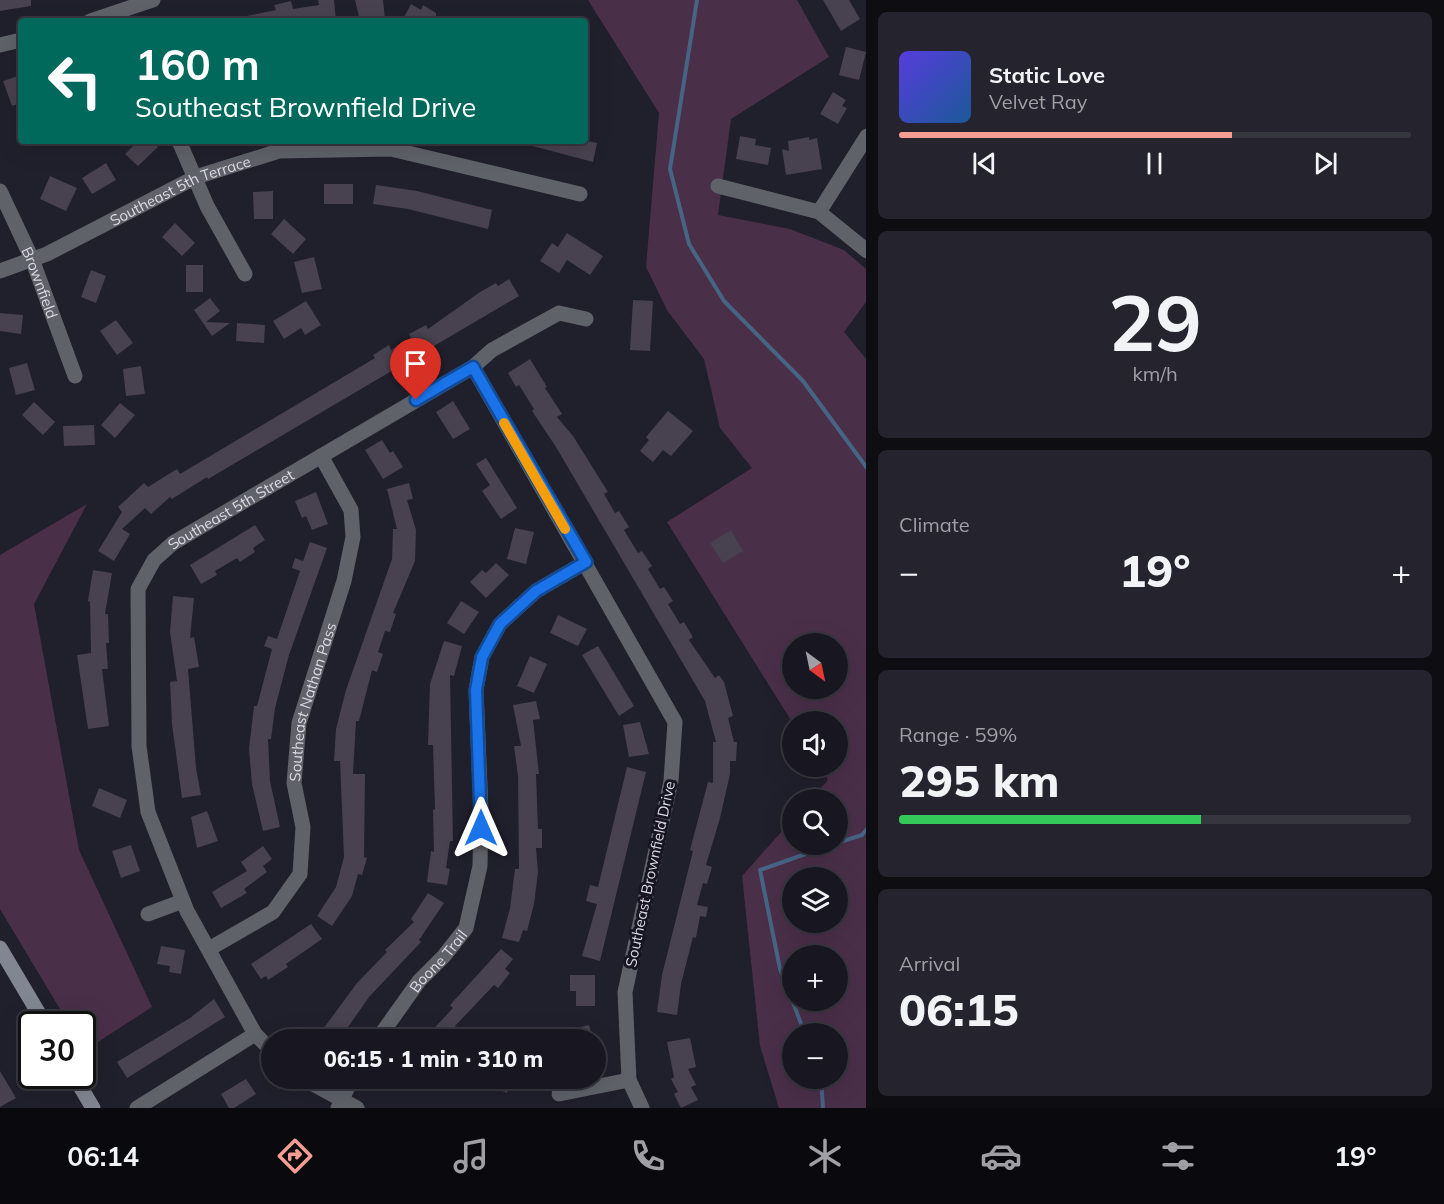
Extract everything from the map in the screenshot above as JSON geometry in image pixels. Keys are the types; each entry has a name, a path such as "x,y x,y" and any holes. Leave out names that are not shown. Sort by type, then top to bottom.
{"main road":[{"path":"0,948 37,1011"},
{"path":"82,1089 93,1108"}],"street":[{"path":"110,18 137,14 153,0"},
{"path":"0,45 18,41"},
{"path":"819,212 866,138"},
{"path":"180,144 207,206 245,274"},
{"name":"Southeast 5th Terrace","path":"0,271 90,233 196,177 279,151 390,149 580,194"},
{"path":"718,186 819,212 866,249"},
{"name":"Brownfield","path":"0,191 32,259 75,376"},
{"name":"Southeast 5th Street","path":"261,1040 255,1034 183,901 148,812 139,746 138,589 154,560 173,543 473,367 492,350 559,313 586,319"},
{"name":"Southeast Brownfield Drive","path":"473,367 675,722 671,781 625,992 629,1080 642,1108"},
{"name":"Southeast Nathan Pass","path":"209,949 273,912 300,874 303,827 294,783 299,723 344,581 352,537 351,510 321,456"},
{"name":"Boone Trail","path":"385,1029 419,981 444,956 466,928 480,866 481,810 476,690 482,657 500,624 536,591 586,562"},
{"path":"148,914 183,901"},
{"path":"137,1108 255,1034"},
{"path":"560,1094 629,1080"},
{"path":"318,1089 340,1104 357,1108"},
{"path":"340,1104 347,1089"}],"shaded area":[{"path":"588,0 797,0 829,57 731,119 718,215 790,229 844,250 866,269 866,302 844,332 866,359 866,1108 779,1108 760,1046 742,876 782,831 782,855 848,855 848,789 820,789 828,780 826,777 848,777 848,711 785,711 667,522 752,468 720,428 704,359 667,310 646,267 659,113"},
{"path":"87,504 34,604 79,850 152,1007 96,1043 96,1011 61,1011 0,909 0,555"}],"building":[{"path":"0,0 31,0 31,6 0,11"},
{"path":"318,0 334,0 336,18 247,18 247,16 276,10 274,5 291,1 293,9 319,5"},
{"path":"355,0 383,0 385,18 359,18"},
{"path":"823,0 849,0 860,19 841,31"},
{"path":"411,4 421,10 423,5 436,13 436,18 404,18"},
{"path":"846,47 866,52 859,80 839,75"},
{"path":"18,76 18,104 12,106 3,81"},
{"path":"833,92 846,100 842,106 847,108 838,124 820,114"},
{"path":"740,136 756,139 755,145 771,148 768,165 736,159"},
{"path":"809,137 809,140 817,138 822,169 786,175 782,149 789,151 788,141"},
{"path":"588,141 597,143 593,162 525,144 588,144"},
{"path":"135,144 155,144 158,147 138,166 125,154"},
{"path":"106,163 116,180 92,194 82,178"},
{"path":"50,176 77,188 66,211 40,199"},
{"path":"324,184 353,184 353,204 324,204"},
{"path":"376,185 417,191 492,210 488,229 408,209 373,204"},
{"path":"273,191 273,219 254,219 253,192"},
{"path":"284,219 306,239 293,254 271,234"},
{"path":"175,223 195,243 182,256 162,237"},
{"path":"567,233 603,256 590,275 567,260 559,273 540,261 552,243 558,247"},
{"path":"314,257 322,289 302,293 294,262"},
{"path":"186,265 203,265 203,292 186,292"},
{"path":"91,270 106,276 96,303 81,297"},
{"path":"509,279 519,296 208,479 207,477 172,499 170,497 151,514 145,508 122,529 130,534 114,561 98,551 122,512 118,507 144,483 148,487 177,469 180,474 375,358 373,355 389,345 391,350 411,338 409,334 426,325 428,329 480,292 496,283 498,286"},
{"path":"210,298 220,311 206,322 230,323 212,336 194,310"},
{"path":"633,300 653,301 650,351 630,350"},
{"path":"306,301 321,325 305,335 301,328 284,339 273,321"},
{"path":"0,313 23,315 21,334 0,331"},
{"path":"116,320 133,343 117,355 100,331"},
{"path":"237,323 265,325 264,343 236,341"},
{"path":"530,359 562,414 557,417 573,436 608,492 604,494 615,513 619,511 629,527 624,530 638,553 642,551 652,566 648,569 660,589 664,587 673,601 668,604 680,624 684,622 693,637 689,640 715,678 719,675 724,682 733,716 728,718 734,742 737,742 736,761 730,761 730,774 720,818 706,865 712,867 707,884 703,883 697,905 708,907 706,917 700,916 696,938 693,937 681,984 677,1015 657,1012 662,975 708,782 713,783 713,742 716,742 705,701 556,447 532,411 534,409 519,385 516,387 508,373"},
{"path":"27,363 35,390 16,395 9,368"},
{"path":"141,366 145,394 126,396 123,369"},
{"path":"453,401 470,429 453,439 436,412"},
{"path":"34,402 55,422 43,435 22,415"},
{"path":"120,403 135,415 115,438 101,425"},
{"path":"668,411 693,431 671,456 663,450 653,462 640,451 649,440 646,437"},
{"path":"94,425 95,445 64,446 63,426"},
{"path":"382,440 390,453 393,451 403,467 383,479 365,450"},
{"path":"486,458 517,508 501,519 482,491 490,485 476,464"},
{"path":"409,483 413,499 407,500 416,530 415,561 393,613 396,614 390,632 385,631 378,652 383,654 377,672 372,670 359,721 356,721 353,774 365,774 364,857 367,858 362,875 358,874 352,896 332,926 317,916 336,887 344,857 340,761 334,761 336,729 346,690 392,559 393,529 397,529 387,489"},
{"path":"316,492 328,524 312,530 306,516 302,518 295,501"},
{"path":"255,525 265,540 253,548 255,552 240,562 237,558 215,571 217,575 201,584 190,565"},
{"path":"515,528 534,532 526,564 507,559"},
{"path":"731,530 743,551 723,563 710,543"},
{"path":"310,542 327,548 289,655 275,708 271,739 268,739 270,781 280,827 263,831 252,784 249,749 254,706 257,706 272,649 264,646 268,636 277,639 300,571 292,568 295,558 303,561"},
{"path":"496,563 509,575 486,598 470,582 482,570 486,573"},
{"path":"93,570 112,573 105,614 108,614 109,643 106,643 108,669 102,669 109,726 88,729 77,655 91,653 90,602 88,601"},
{"path":"173,596 194,598 190,638 194,637 199,667 188,669 196,768 201,795 182,798 172,724 170,682 177,681 170,632"},
{"path":"461,601 479,612 464,634 447,623"},
{"path":"558,615 587,629 578,646 550,633"},
{"path":"444,641 462,646 454,676 450,675 453,841 450,841 446,868 450,869 447,885 427,882 431,851 434,852 433,810 435,809 433,745 428,745 430,684"},
{"path":"598,646 634,706 619,716 582,655"},
{"path":"530,656 547,664 534,693 517,686"},
{"path":"536,701 540,719 533,720 539,774 536,774 538,829 542,829 542,848 536,848 538,872 534,904 527,931 523,930 519,942 502,938 510,908 515,869 519,869 518,776 514,746 521,746 513,705"},
{"path":"640,722 649,754 629,757 623,725"},
{"path":"627,767 646,772 600,961 582,956 597,904 586,901 590,885 598,887"},
{"path":"99,788 127,800 120,818 92,806"},
{"path":"207,811 218,841 197,848 191,817"},
{"path":"131,845 140,871 121,878 112,851"},
{"path":"263,846 272,859 263,866 267,872 244,889 247,893 221,908 212,892 247,871 241,862"},
{"path":"428,893 444,903 419,940 421,942 369,997 347,1029 323,1029 357,983 387,952 385,950 414,922 411,919"},
{"path":"311,924 322,939 286,964 288,967 268,980 266,976 261,979 251,964"},
{"path":"161,946 185,950 181,974 169,972 170,966 157,964"},
{"path":"501,949 513,959 505,969 510,973 498,988 494,985 455,1026 458,1029 433,1029 453,1008 450,1005"},
{"path":"570,975 595,975 595,1006 576,1006 576,991 570,991"},
{"path":"214,999 225,1017 127,1078 117,1062 190,1018"},
{"path":"589,1025 590,1029 573,1029"},
{"path":"690,1038 696,1067 688,1069 696,1085 691,1087 698,1100 681,1108 674,1094 678,1092 671,1079 674,1077 667,1042"},
{"path":"0,1071 16,1098 0,1107"},
{"path":"246,1079 256,1094 234,1108 229,1108 221,1094"}],"waterway":[{"path":"697,0 670,169 689,244 724,301 803,381 866,467"},
{"path":"848,839 862,835 866,830"},
{"path":"782,974 760,870 803,855"},
{"path":"796,1011 801,1023"},
{"path":"822,1089 823,1108"}],"slow traffic":[{"path":"504,423 565,529"}],"route":[{"path":"416,400 473,367 520,452 586,562 536,591 500,624 482,657 476,690 481,828"}]}
